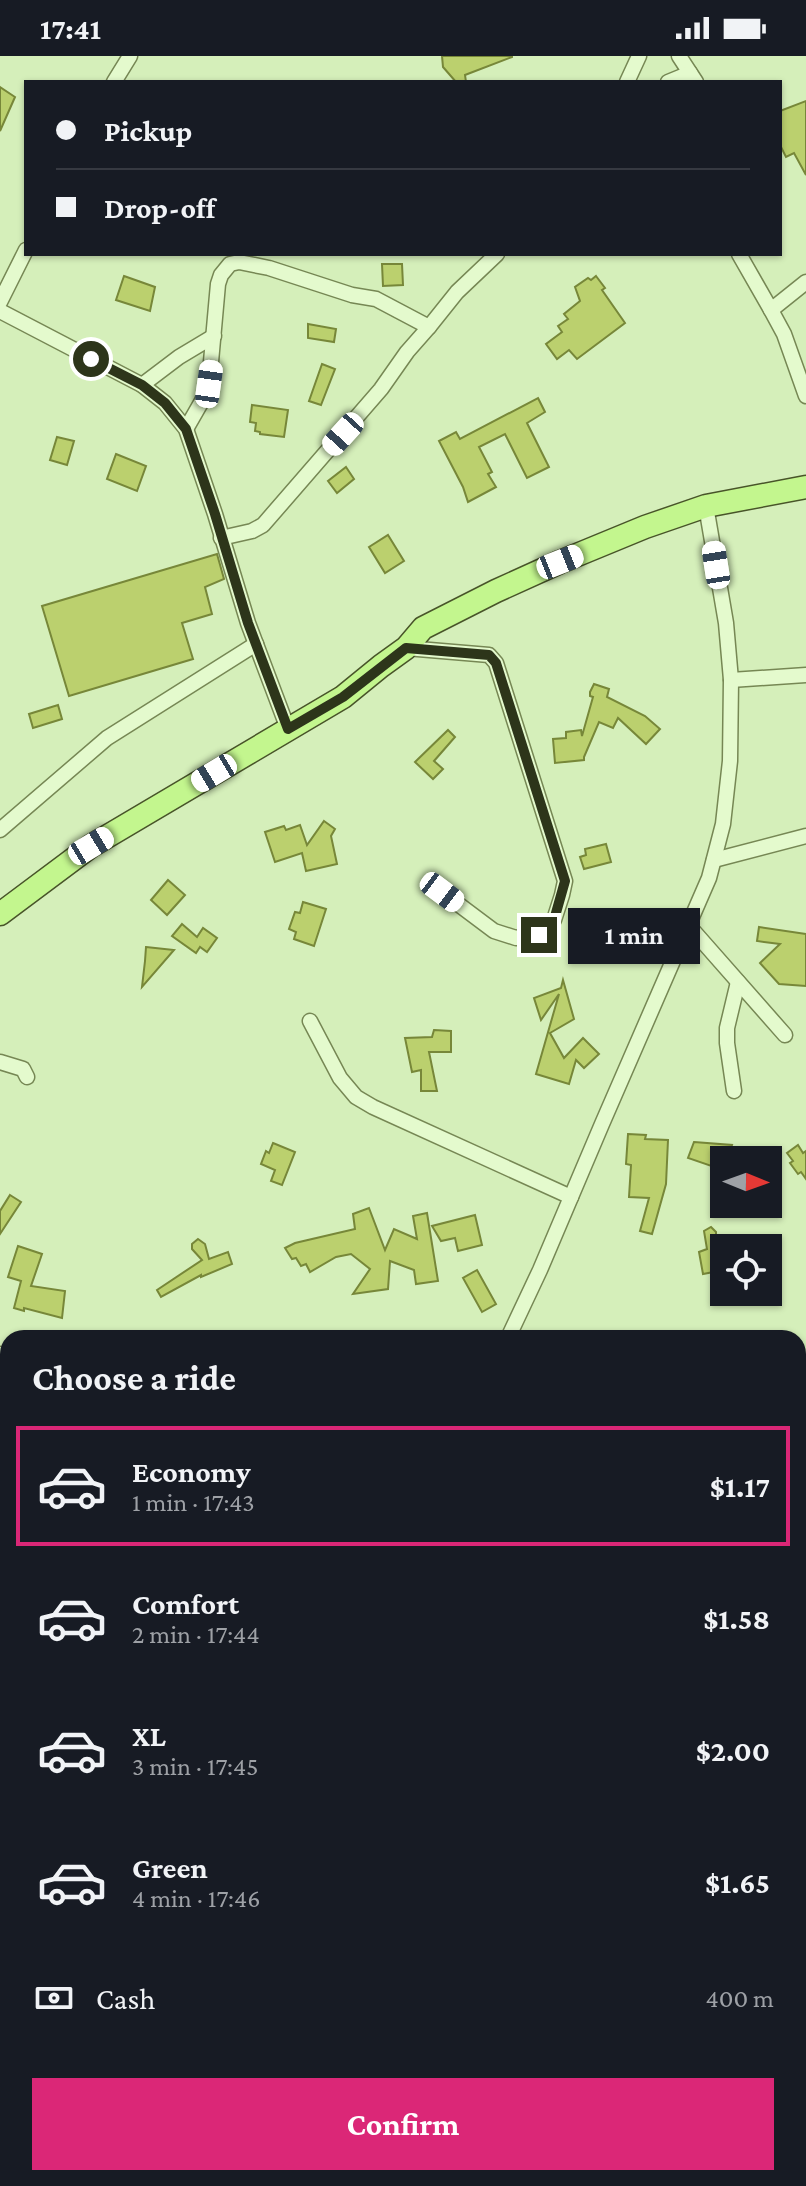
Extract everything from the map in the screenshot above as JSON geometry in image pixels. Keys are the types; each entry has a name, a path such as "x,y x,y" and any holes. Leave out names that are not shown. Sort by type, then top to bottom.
{"main road":[{"path":"0,914 91,846 343,697 406,648 423,628 496,591 613,540 706,506 806,487"}],"street":[{"path":"115,80 130,56"},
{"path":"628,80 639,56"},
{"path":"679,56 693,78"},
{"path":"0,302 24,254"},
{"path":"221,538 252,531 263,525 381,389 457,292 495,256"},
{"path":"740,256 784,334 806,396"},
{"path":"186,429 209,384 218,284 230,264 239,262 269,268 352,295 376,299 429,327"},
{"path":"771,310 806,282"},
{"path":"0,311 142,385 165,403 186,429 256,644 288,729"},
{"path":"142,385 214,336"},
{"path":"512,1330 689,926 709,878 723,824 730,761 731,680 726,623 706,506"},
{"path":"0,830 114,732 256,644"},
{"path":"406,648 489,655 496,663 565,881 554,920 539,935 516,938 494,931 442,892"},
{"path":"731,680 806,675"},
{"path":"714,860 806,836"},
{"path":"689,926 785,1035"},
{"path":"734,1091 727,1028 738,982"},
{"path":"310,1021 340,1078 356,1097 571,1197"},
{"path":"0,1062 23,1069 27,1077"}],"building":[{"path":"442,56 512,56 465,75 466,80 454,80 443,67"},
{"path":"0,87 15,97 0,131"},
{"path":"806,101 806,175 794,153 786,157 782,149 782,110"},
{"path":"382,264 402,264 403,285 383,286"},
{"path":"124,276 155,287 150,311 116,300"},
{"path":"596,276 625,323 577,359 569,350 557,359 546,344 562,332 558,326 568,319 564,314 580,301 575,287"},
{"path":"308,324 336,329 334,342 308,338"},
{"path":"322,364 335,369 321,405 309,401"},
{"path":"538,398 545,412 527,423 549,467 527,478 505,434 479,447 496,487 468,502 439,441 456,432 460,439"},
{"path":"252,405 288,410 284,437 255,431 256,423 250,422"},
{"path":"57,437 74,441 67,465 50,460"},
{"path":"116,454 146,466 137,491 107,479"},
{"path":"346,467 354,479 337,493 328,481"},
{"path":"388,535 404,561 385,573 369,547"},
{"path":"217,554 224,579 205,587 212,614 182,623 193,659 69,696 42,606"},
{"path":"594,684 609,689 607,697 645,716 660,729 646,744 618,718 613,728 599,722 584,760 555,763 553,739 566,738 566,732 581,730 582,736"},
{"path":"58,705 62,719 33,728 29,714"},
{"path":"448,730 455,737 434,761 443,769 433,779 415,762"},
{"path":"324,821 335,829 331,836 337,864 306,871 302,853 275,862 265,832 300,825 307,845"},
{"path":"606,844 611,862 584,869 580,857 586,855 585,849"},
{"path":"168,880 185,895 167,915 151,900"},
{"path":"303,902 326,909 314,946 294,939 296,932 289,929 295,912 300,913"},
{"path":"182,924 197,937 203,928 217,938 207,952 200,947 196,953 172,936"},
{"path":"759,927 806,934 806,986 779,984 760,963 780,944 757,941"},
{"path":"146,947 174,950 142,987 145,961"},
{"path":"563,980 574,1019 550,1033 564,1058 583,1038 599,1054 584,1068 576,1060 569,1084 536,1074 559,994 541,1020 534,998 561,988"},
{"path":"434,1030 451,1031 451,1052 429,1052 437,1091 421,1091 421,1070 412,1072 405,1038 432,1037"},
{"path":"628,1134 646,1135 645,1139 668,1140 666,1184 652,1234 640,1231 649,1198 629,1197 631,1165 626,1164"},
{"path":"694,1142 732,1145 710,1146 710,1166 688,1158"},
{"path":"273,1143 295,1152 282,1185 271,1181 275,1170 261,1164"},
{"path":"798,1145 803,1153 806,1151 806,1179 801,1172 798,1174 787,1153"},
{"path":"10,1195 21,1202 0,1234 0,1211"},
{"path":"369,1208 385,1250 394,1229 417,1239 413,1216 427,1213 438,1281 416,1284 414,1270 390,1261 388,1289 353,1294 370,1269 351,1254 336,1257 310,1272 306,1264 301,1266 296,1258 292,1259 285,1248 355,1229 353,1214"},
{"path":"475,1215 482,1245 458,1251 455,1238 441,1241 432,1226"},
{"path":"711,1227 716,1234 710,1234 710,1273 703,1274 699,1252 707,1249 704,1231"},
{"path":"198,1239 205,1244 209,1259 228,1252 232,1264 201,1275 161,1297 157,1290 202,1260 192,1249 192,1244"},
{"path":"18,1246 42,1254 31,1286 65,1291 62,1318 14,1308 21,1281 8,1277"},
{"path":"477,1270 496,1304 482,1312 463,1278"}],"route":[{"path":"91,359 142,385 165,403 186,429 248,623 288,729 343,697 406,648 489,655 496,663 565,881 554,920 539,935"}]}
